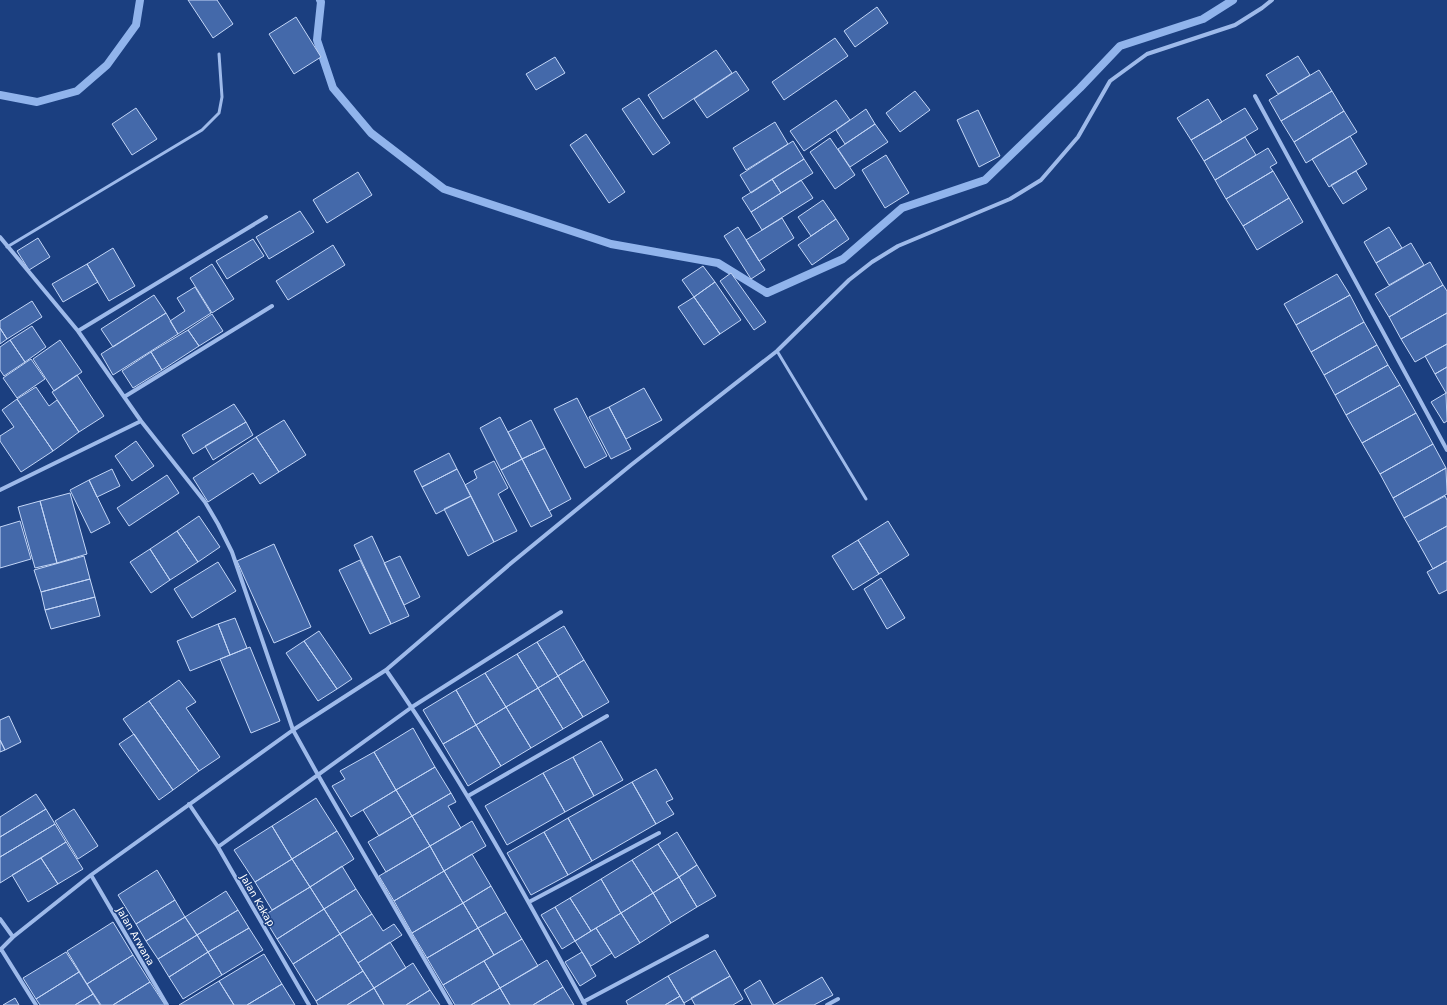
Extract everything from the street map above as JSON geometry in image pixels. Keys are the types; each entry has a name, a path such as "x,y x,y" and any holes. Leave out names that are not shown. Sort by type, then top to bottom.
{"street":[{"path":"36,1005 1,949 13,937 91,875 189,804 294,730 386,670 516,559 778,351 849,280 872,262 898,246 1010,199 1041,180 1078,137 1110,81 1147,54 1235,25 1272,0"},
{"path":"1255,96 1447,450"},
{"path":"78,331 266,217"},
{"path":"0,237 78,331 141,421 205,502 232,552 294,730 318,775 451,1005"},
{"path":"124,397 272,306"},
{"path":"0,490 141,421"},
{"path":"218,847 412,707 561,612"},
{"path":"386,670 412,707 468,796 529,902 584,1003 707,936"},
{"path":"468,796 607,716"},
{"name":"Jalan Kakap","path":"189,804 218,847 309,1005"},
{"path":"529,902 659,833"},
{"name":"Jalan Arwana","path":"91,875 167,1005"},
{"path":"0,919 13,937"},
{"path":"827,1005 838,999"}],"lane":[{"path":"7,247 202,130 219,113 222,97 219,54"},
{"path":"778,351 866,499"}],"building":[{"path":"188,0 217,0 233,24 213,38"},
{"path":"877,7 888,23 855,47 844,31"},
{"path":"296,17 321,57 294,74 269,34"},
{"path":"835,38 848,56 784,100 772,82"},
{"path":"716,50 732,73 663,119 648,95"},
{"path":"1298,56 1310,75 1278,94 1266,75"},
{"path":"555,57 565,73 536,90 526,74"},
{"path":"1319,70 1332,91 1281,121 1269,100"},
{"path":"736,71 749,90 707,118 694,99"},
{"path":"915,91 930,110 900,132 886,113"},
{"path":"1332,91 1344,111 1294,142 1281,121"},
{"path":"639,98 670,143 653,155 622,109"},
{"path":"1208,99 1222,122 1191,140 1177,118"},
{"path":"836,100 850,120 804,151 790,131"},
{"path":"136,108 157,139 132,155 112,124"},
{"path":"1245,108 1258,129 1204,161 1191,140"},
{"path":"866,109 875,124 845,144 836,130"},
{"path":"978,110 1000,156 979,167 957,120"},
{"path":"1344,111 1357,132 1306,163 1294,142"},
{"path":"775,122 788,144 746,170 733,148"},
{"path":"875,124 888,142 850,167 838,149"},
{"path":"586,134 625,192 609,203 570,145"},
{"path":"1350,136 1367,164 1329,187 1312,159"},
{"path":"1245,137 1256,155 1215,180 1204,161"},
{"path":"830,138 855,175 835,189 810,152"},
{"path":"793,141 804,159 751,193 740,175"},
{"path":"1268,148 1277,163 1270,167 1273,171 1226,199 1215,180"},
{"path":"886,155 909,193 885,208 862,170"},
{"path":"804,159 813,173 781,193 772,179"},
{"path":"1273,171 1289,198 1243,226 1226,199"},
{"path":"1356,171 1367,189 1343,204 1331,185"},
{"path":"358,172 372,195 327,223 313,200"},
{"path":"772,179 781,193 751,212 742,198"},
{"path":"801,180 813,198 762,230 751,212"},
{"path":"1289,198 1303,222 1257,250 1243,226"},
{"path":"823,200 836,219 811,236 798,217"},
{"path":"300,211 314,232 269,259 256,237"},
{"path":"782,218 794,238 759,261 746,240"},
{"path":"836,219 849,239 812,265 798,245"},
{"path":"738,227 765,270 751,279 724,236"},
{"path":"1389,227 1402,248 1376,263 1364,242"},
{"path":"38,238 50,257 29,270 17,251"},
{"path":"253,239 264,256 227,279 216,261"},
{"path":"1411,243 1424,265 1389,285 1376,263"},
{"path":"333,245 345,265 288,300 276,281"},
{"path":"113,248 135,286 109,301 87,264"},
{"path":"1430,262 1443,285 1389,317 1375,294"},
{"path":"87,264 98,282 63,302 52,284"},
{"path":"212,264 234,299 212,313 190,278"},
{"path":"703,266 715,282 694,297 682,280"},
{"path":"731,273 766,322 754,330 720,281"},
{"path":"1337,274 1350,295 1296,325 1284,304"},
{"path":"715,282 741,320 720,334 694,297"},
{"path":"1443,285 1447,291 1447,313 1401,339 1389,317"},
{"path":"195,287 211,313 178,334 170,321 185,311 177,298"},
{"path":"154,295 166,313 113,347 101,329"},
{"path":"1350,295 1364,322 1311,352 1296,325"},
{"path":"694,297 720,334 704,345 678,307"},
{"path":"32,301 42,317 7,339 0,328 0,321"},
{"path":"166,313 178,334 113,375 101,354"},
{"path":"1447,313 1447,344 1415,362 1401,339"},
{"path":"212,314 223,331 199,346 188,330"},
{"path":"1364,322 1377,345 1324,375 1311,352"},
{"path":"32,326 46,347 25,362 10,340"},
{"path":"0,328 7,339 0,344"},
{"path":"188,330 199,346 162,370 151,352"},
{"path":"10,340 25,362 4,376 0,370 0,347"},
{"path":"60,340 82,372 54,391 33,359"},
{"path":"1447,344 1447,367 1435,374 1425,356"},
{"path":"1377,345 1388,365 1335,395 1324,375"},
{"path":"151,352 162,370 133,388 122,371"},
{"path":"31,359 45,379 17,398 3,378"},
{"path":"1388,365 1400,385 1346,415 1335,395"},
{"path":"1447,367 1447,393 1446,393 1435,374"},
{"path":"77,375 104,416 79,432 52,392"},
{"path":"1400,385 1416,413 1362,443 1346,415"},
{"path":"36,387 49,406 57,400 79,432 53,451 17,399"},
{"path":"644,388 662,420 626,439 609,407"},
{"path":"1446,393 1447,421 1444,423 1431,402"},
{"path":"577,398 607,456 585,468 554,409"},
{"path":"17,399 53,451 21,472 0,441 0,436 14,427 2,410"},
{"path":"234,404 246,422 193,454 182,435"},
{"path":"609,407 631,449 611,459 589,417"},
{"path":"1416,413 1433,444 1380,474 1362,443"},
{"path":"500,417 522,459 501,470 480,428"},
{"path":"284,420 306,455 279,472 256,437"},
{"path":"531,420 545,448 522,459 508,432"},
{"path":"246,422 253,435 213,460 205,446"},
{"path":"256,437 279,472 260,484 253,473 208,502 193,478"},
{"path":"136,441 154,466 132,481 115,456"},
{"path":"1433,444 1446,468 1393,498 1380,474"},
{"path":"545,448 571,499 549,511 522,459"},
{"path":"449,453 457,469 422,487 414,471"},
{"path":"522,459 552,516 531,527 501,470"},
{"path":"494,461 508,488 498,494 517,531 494,542 465,485 477,478 474,471"},
{"path":"1446,468 1447,494 1404,518 1393,498"},
{"path":"112,469 120,486 97,497 89,480"},
{"path":"457,469 471,496 436,514 422,487"},
{"path":"167,475 179,493 129,526 117,508"},
{"path":"89,480 110,523 91,533 70,490"},
{"path":"70,493 87,554 57,563 40,501"},
{"path":"471,496 494,542 468,556 444,509"},
{"path":"1445,496 1447,500 1447,526 1418,542 1404,518"},
{"path":"40,501 57,563 35,568 18,507"},
{"path":"199,516 220,547 198,562 177,531"},
{"path":"20,521 31,559 0,568 0,527"},
{"path":"888,521 909,555 879,574 858,540"},
{"path":"1447,526 1447,561 1433,569 1418,542"},
{"path":"177,531 198,562 170,580 150,549"},
{"path":"372,536 409,616 391,624 354,545"},
{"path":"858,540 879,574 853,590 832,556"},
{"path":"274,544 311,627 274,643 237,561"},
{"path":"150,549 170,580 151,593 130,562"},
{"path":"84,556 90,579 41,592 34,570"},
{"path":"400,556 420,597 404,605 384,563"},
{"path":"360,560 391,624 370,634 339,570"},
{"path":"1447,561 1447,590 1439,594 1427,572"},
{"path":"218,562 236,591 192,618 174,589"},
{"path":"881,578 905,618 887,629 864,589"},
{"path":"90,579 95,597 45,610 41,592"},
{"path":"95,597 100,616 51,629 45,610"},
{"path":"235,618 247,648 230,655 218,624"},
{"path":"218,624 230,655 190,671 177,641"},
{"path":"564,626 584,660 558,676 537,642"},
{"path":"319,631 352,679 337,689 304,641"},
{"path":"304,641 337,689 318,701 286,653"},
{"path":"537,642 558,676 538,688 517,654"},
{"path":"250,647 280,721 251,733 220,659"},
{"path":"517,654 538,688 506,707 485,673"},
{"path":"584,660 609,702 583,717 558,676"},
{"path":"485,673 506,707 476,725 456,690"},
{"path":"558,676 583,717 563,729 538,688"},
{"path":"179,680 196,702 186,708 220,757 199,771 149,701"},
{"path":"538,688 563,729 531,748 506,707"},
{"path":"456,690 476,725 443,744 423,710"},
{"path":"149,701 199,771 173,790 123,719"},
{"path":"506,707 531,748 501,766 476,725"},
{"path":"9,716 21,742 5,750 0,740 0,720"},
{"path":"476,725 501,766 468,786 443,744"},
{"path":"413,728 435,767 396,790 374,752"},
{"path":"134,734 173,790 159,800 119,744"},
{"path":"0,740 5,750 0,752"},
{"path":"601,741 623,780 594,796 573,757"},
{"path":"374,752 396,790 351,817 332,786 345,779 340,771"},
{"path":"573,757 594,796 565,812 543,773"},
{"path":"435,767 451,793 412,816 396,790"},
{"path":"656,769 673,799 666,802 674,814 656,824 632,782"},
{"path":"543,773 565,812 507,845 485,806"},
{"path":"632,782 656,824 592,861 568,818"},
{"path":"396,790 412,816 379,836 363,810"},
{"path":"451,793 456,802 448,806 461,828 430,846 412,816"},
{"path":"36,794 46,809 0,837 0,817"},
{"path":"316,798 337,831 292,859 272,826"},
{"path":"46,809 55,824 0,857 0,837"},
{"path":"74,809 98,846 78,859 55,821"},
{"path":"412,816 430,846 386,872 368,842"},
{"path":"568,818 592,861 568,875 544,832"},
{"path":"472,821 486,846 444,871 430,846"},
{"path":"55,824 66,842 0,883 0,857"},
{"path":"272,826 292,859 255,882 234,850"},
{"path":"337,831 354,859 310,887 292,859"},
{"path":"544,832 568,875 531,895 507,853"},
{"path":"677,832 697,865 679,877 658,844"},
{"path":"66,842 83,869 58,884 41,858"},
{"path":"658,844 679,877 653,893 632,860"},
{"path":"430,846 444,871 394,901 379,876"},
{"path":"472,854 491,886 463,903 444,871"},
{"path":"41,858 58,884 28,902 12,875"},
{"path":"292,859 310,887 272,910 255,882"},
{"path":"632,860 653,893 621,913 601,879"},
{"path":"697,865 716,896 697,907 679,877"},
{"path":"342,866 356,889 324,909 310,887"},
{"path":"157,870 175,900 136,924 118,895"},
{"path":"444,871 463,903 412,933 394,901"},
{"path":"679,877 697,907 671,923 653,893"},
{"path":"601,879 621,913 591,931 570,898"},
{"path":"491,886 506,912 478,928 463,903"},
{"path":"310,887 324,909 277,939 263,916"},
{"path":"356,889 372,914 340,934 324,909"},
{"path":"226,891 238,910 197,935 185,917"},
{"path":"653,893 671,923 640,943 621,913"},
{"path":"570,898 591,931 575,941 555,907"},
{"path":"175,900 185,917 146,941 136,924"},
{"path":"463,903 478,928 427,958 412,933"},
{"path":"555,907 575,941 562,949 541,915"},
{"path":"324,909 340,934 293,964 277,939"},
{"path":"238,910 249,928 208,952 197,935"},
{"path":"506,912 522,939 494,955 478,928"},
{"path":"621,913 640,943 615,958 596,928"},
{"path":"372,914 383,931 394,924 402,935 358,963 340,934"},
{"path":"185,917 197,935 158,959 146,941"},
{"path":"113,922 133,955 87,984 67,951"},
{"path":"249,928 263,950 222,975 208,952"},
{"path":"478,928 494,955 443,985 427,958"},
{"path":"596,928 612,953 591,966 575,941"},
{"path":"340,934 363,971 316,1001 293,964"},
{"path":"197,935 208,952 169,977 158,959"},
{"path":"522,939 538,966 500,988 484,961"},
{"path":"390,942 406,968 374,988 358,963"},
{"path":"715,950 730,976 684,1003 668,976"},
{"path":"66,952 79,972 36,999 23,978"},
{"path":"208,952 222,975 183,999 169,977"},
{"path":"582,952 596,976 580,986 565,962"},
{"path":"264,954 282,984 247,1005 234,1005 219,981"},
{"path":"133,955 150,982 113,1005 101,1005 87,984"},
{"path":"547,960 563,987 533,1005 510,1005 500,988"},
{"path":"484,961 500,988 471,1005 455,1005 443,985"},
{"path":"413,963 430,990 406,1005 384,1005 374,988"},
{"path":"363,971 374,988 347,1005 318,1005 316,1001"},
{"path":"79,972 93,994 75,1005 40,1005 36,999"},
{"path":"668,976 680,996 665,1005 628,1005 626,1001"},
{"path":"730,976 743,999 733,1005 695,1005 691,998"},
{"path":"822,977 833,995 814,1005 774,1005"},
{"path":"760,980 774,1005 752,1005 744,990"},
{"path":"219,981 234,1005 179,1005"},
{"path":"150,982 165,1005 113,1005"},
{"path":"282,984 295,1005 247,1005"},
{"path":"563,987 574,1005 533,1005"},
{"path":"374,988 384,1005 347,1005"},
{"path":"500,988 510,1005 471,1005"},
{"path":"430,990 440,1005 406,1005"},
{"path":"93,994 100,1005 75,1005"},
{"path":"680,996 685,1005 665,1005"},
{"path":"15,998 19,1005 3,1005"}],"waterway":[{"path":"0,95 37,102 77,91 107,65 136,25 140,0"},
{"path":"320,0 317,40 333,88 371,133 444,189 611,244 718,263 767,293 843,259 902,208 985,180 1080,88 1120,46 1203,19 1233,0"}]}
